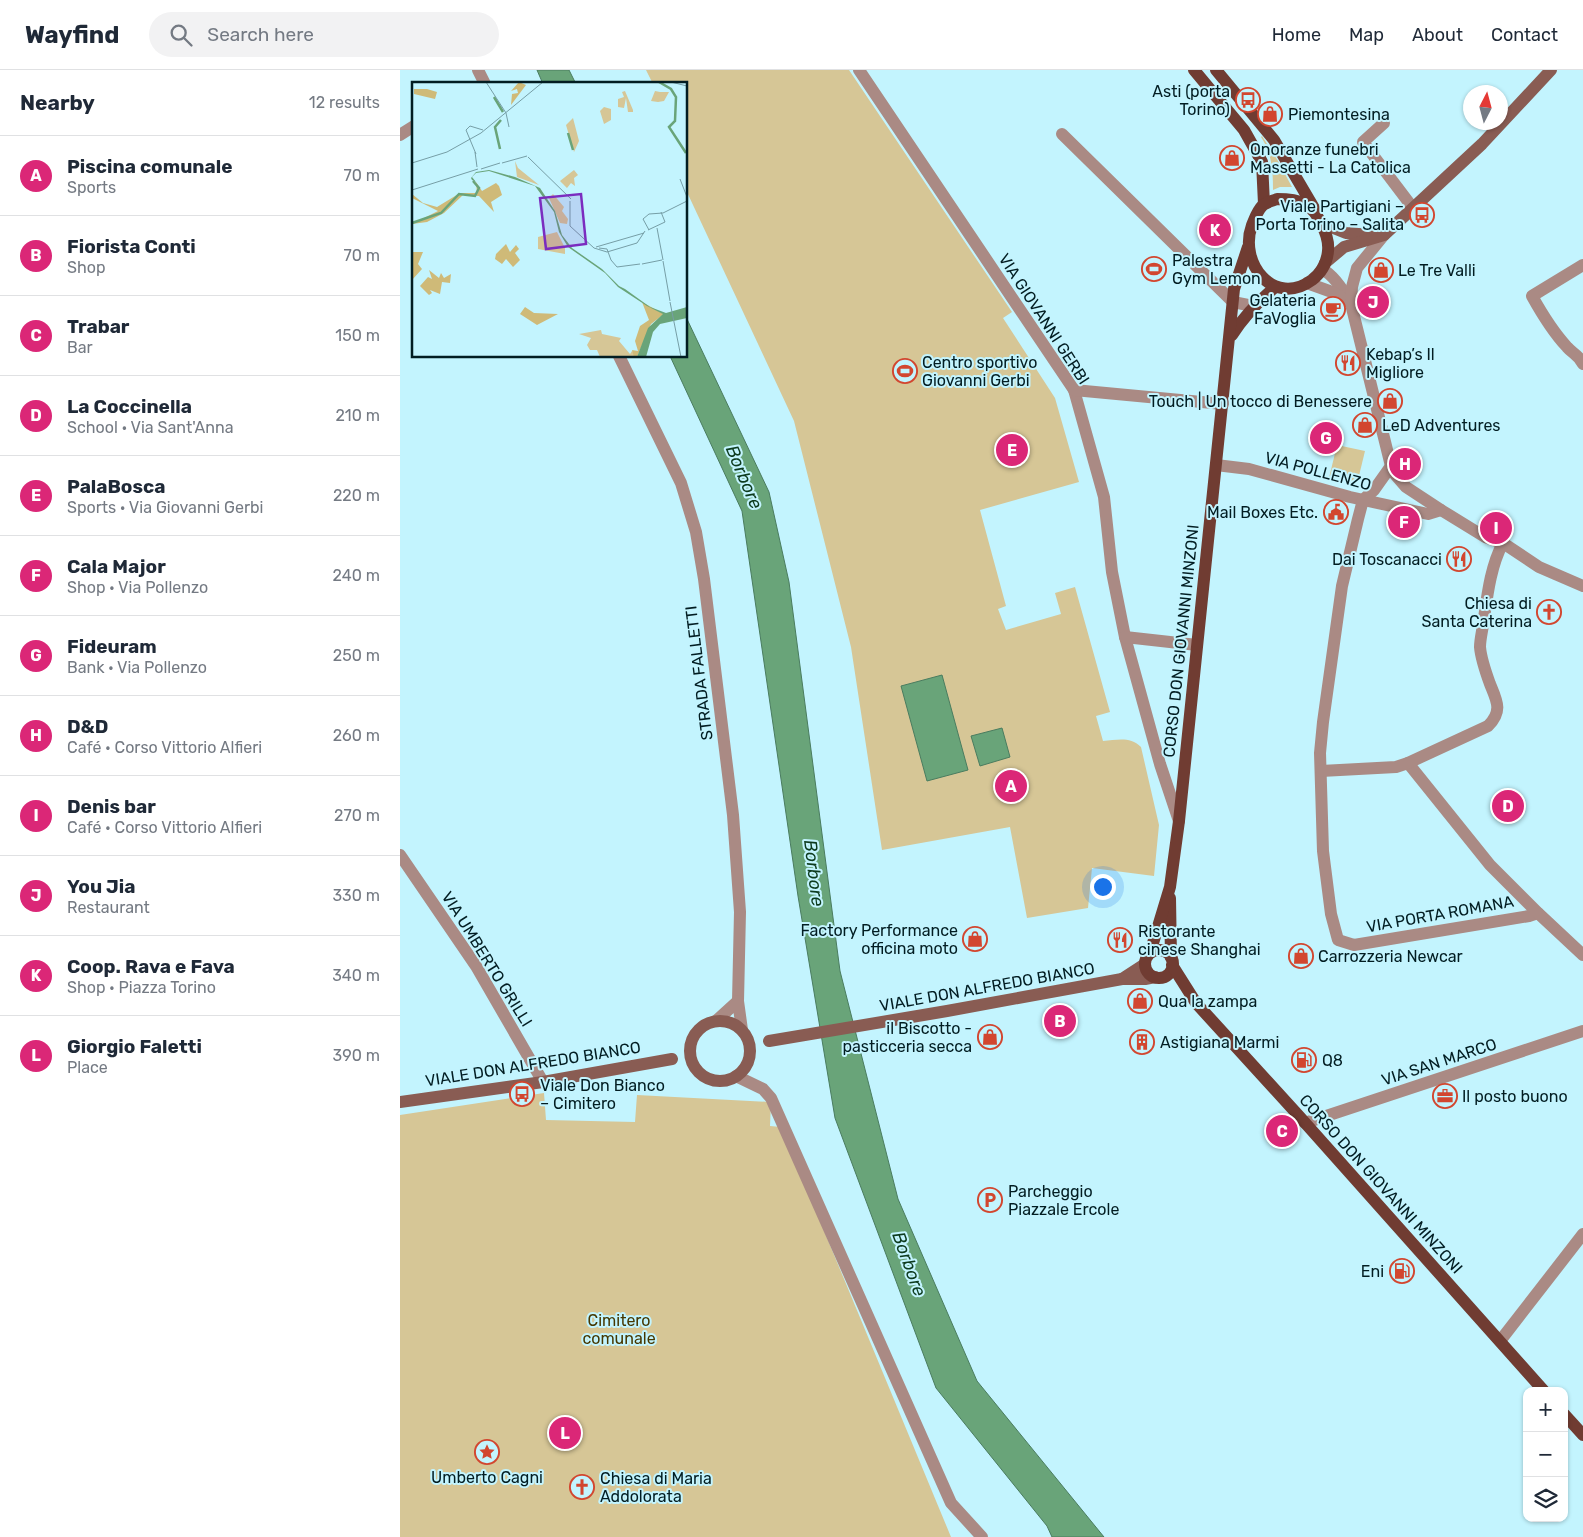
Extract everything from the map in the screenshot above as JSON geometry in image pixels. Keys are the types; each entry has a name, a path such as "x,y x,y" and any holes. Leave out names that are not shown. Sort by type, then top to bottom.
{"main road":[{"path":"1194,70 1244,130 1262,162 1264,204"},
{"path":"1216,70 1274,140 1319,218 1327,236 1328,250 1324,266 1307,284 1297,288 1275,287 1257,272 1250,259 1248,247 1249,233 1256,215 1264,204 1277,199 1292,199 1303,202 1319,218"},
{"name":"CORSO DON GIOVANNI MINZONI","path":"1248,247 1234,289 1179,821 1170,887 1172,962 1193,999 1540,1387"},
{"name":"CORSO DON GIOVANNI MINZONI","path":"1230,340 1253,306 1275,287"},
{"name":"CORSO DON GIOVANNI MINZONI","path":"1170,887 1148,958 1148,972 1159,976 1193,999"},
{"path":"1148,958 1154,951 1162,950 1166,952 1172,962 1170,972 1159,976"},
{"path":"1568,1418 1583,1435"}],"street":[{"path":"478,70 484,82"},
{"name":"VIA GIOVANNI GERBI","path":"859,70 1074,390 1104,497 1112,572 1125,637 1160,764 1179,821"},
{"path":"1351,304 1352,287 1357,268 1384,235 1482,144 1551,70"},
{"path":"1384,123 1363,142 1413,208"},
{"path":"400,135 412,127"},
{"path":"1062,134 1233,302 1253,306"},
{"path":"1319,218 1346,233 1384,235"},
{"path":"1384,235 1344,247 1324,266 1346,293 1351,304 1393,472 1406,487 1485,537 1503,543 1539,567 1583,586"},
{"path":"1583,265 1532,296 1546,320 1568,348 1579,356 1583,364"},
{"path":"1307,284 1332,292 1351,304"},
{"name":"STRADA FALLETTI","path":"620,358 681,483 696,532 704,579 733,815 740,912 738,1001 744,1033"},
{"path":"1074,390 1223,404"},
{"name":"VIA POLLENZO","path":"1216,465 1249,469 1363,500 1428,514 1441,510"},
{"name":"VIA PORTA ROMANA","path":"1391,466 1374,490 1363,500 1342,586 1323,722 1320,753 1323,851 1331,914 1338,940 1354,945 1538,913"},
{"path":"1321,771 1396,767 1488,726 1497,714 1498,703 1490,683 1480,646 1496,555 1503,543"},
{"path":"1125,637 1197,646"},
{"path":"1408,763 1490,865 1583,955"},
{"name":"VIA UMBERTO GRILLI","path":"400,855 476,966 543,1082"},
{"name":"VIALE DON ALFREDO BIANCO","path":"1122,979 1148,958"},
{"name":"VIALE DON ALFREDO BIANCO","path":"750,1054 771,1041 1122,979 1145,979 1159,976"},
{"path":"716,1021 738,1001"},
{"path":"725,1021 734,1024 744,1033 750,1054 747,1063 736,1076 727,1080 708,1078 693,1064 690,1056 690,1047 693,1037 699,1029 707,1024 725,1021"},
{"name":"VIA SAN MARCO","path":"1305,1123 1583,1031"},
{"name":"VIALE DON ALFREDO BIANCO","path":"744,1033 771,1041"},
{"name":"VIALE DON ALFREDO BIANCO","path":"672,1059 690,1047"},
{"name":"VIALE DON ALFREDO BIANCO","path":"400,1102 543,1082 672,1059 693,1064"},
{"path":"736,1076 763,1088 771,1098 951,1503 982,1537"},
{"path":"1500,1341 1583,1234"}],"green space":[{"name":"Centro sportivo Giovanni Gerbi","path":"646,70 849,70 1012,312 1003,318 1055,398 1079,482 980,510 1006,606 998,609 1006,630 1061,614 1055,593 1075,587 1110,712 1096,716 1103,741 1128,740 1141,747 1159,825 1154,876 1092,868 1088,908 1027,918 1010,827 882,850 851,647 794,421 688,194 688,82 652,82"},
{"path":"1262,136 1292,187 1280,187 1273,190 1271,162"},
{"path":"1337,445 1365,451 1357,484 1329,478"},
{"name":"Cimitero comunale","path":"544,1093 546,1120 635,1122 637,1095 771,1102 770,1126 781,1127 951,1537 400,1537 400,1115"}],"water":[{"path":"537,70 569,70 575,82 542,82"},
{"name":"Borbore","path":"688,321 769,492 789,582 840,971 898,1199 977,1381 1104,1537 1052,1537 1047,1526 936,1388 835,1118 798,896 742,511 671,358 688,358"},
{"path":"942,675 968,770 927,781 901,686"},
{"path":"1002,728 1010,757 980,766 971,736"}],"place":[{"name":"Asti (porta Torino)","path":"1248,100"},
{"name":"Piemontesina","path":"1270,114"},
{"name":"Onoranze funebri Massetti - La Catolica","path":"1232,158"},
{"name":"Viale Partigiani – Porta Torino – Salita","path":"1422,215"},
{"name":"Coop. Rava e Fava","path":"1215,230"},
{"name":"Palestra Gym Lemon","path":"1154,269"},
{"name":"Le Tre Valli","path":"1381,270"},
{"name":"You Jia","path":"1373,302"},
{"name":"Gelateria FaVoglia","path":"1333,309"},
{"name":"Kebap’s Il Migliore","path":"1348,363"},
{"name":"Centro sportivo Giovanni Gerbi","path":"905,371"},
{"name":"Touch | Un tocco di Benessere","path":"1390,401"},
{"name":"LeD Adventures","path":"1365,425"},
{"name":"Fideuram","path":"1326,438"},
{"name":"PalaBosca","path":"1012,450"},
{"name":"D&D","path":"1405,464"},
{"name":"Mail Boxes Etc.","path":"1336,512"},
{"name":"Cala Major","path":"1404,522"},
{"name":"Denis bar","path":"1496,528"},
{"name":"Dai Toscanacci","path":"1459,559"},
{"name":"Chiesa di Santa Caterina","path":"1549,612"},
{"name":"Piscina comunale","path":"1011,786"},
{"name":"La Coccinella","path":"1508,806"},
{"name":"Factory Performance officina moto","path":"975,939"},
{"name":"Ristorante cinese Shanghai","path":"1120,940"},
{"name":"Carrozzeria Newcar","path":"1301,956"},
{"name":"Qua la zampa","path":"1140,1001"},
{"name":"Fiorista Conti","path":"1060,1021"},
{"name":"il Biscotto - pasticceria secca","path":"990,1037"},
{"name":"Astigiana Marmi","path":"1142,1042"},
{"name":"Q8","path":"1304,1060"},
{"name":"Viale Don Bianco – Cimitero","path":"522,1094"},
{"name":"Il posto buono","path":"1445,1096"},
{"name":"Trabar","path":"1282,1131"},
{"name":"Parcheggio Piazzale Ercole","path":"990,1200"},
{"name":"Eni","path":"1402,1271"},
{"name":"Giorgio Faletti","path":"565,1433"},
{"name":"Umberto Cagni","path":"487,1452"},
{"name":"Chiesa di Maria Addolorata","path":"582,1487"}]}
